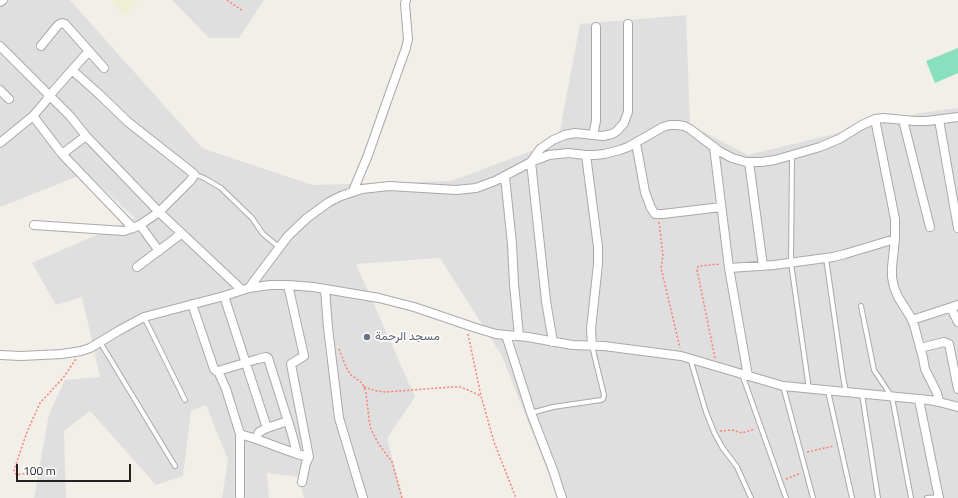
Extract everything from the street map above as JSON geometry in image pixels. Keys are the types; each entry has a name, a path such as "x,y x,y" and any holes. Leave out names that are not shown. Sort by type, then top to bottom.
{"street":[{"path":"353,191 368,155 406,48 408,34 405,4 406,0"},
{"path":"41,46 58,25 62,23 65,24 104,68"},
{"path":"553,342 546,301 531,162 540,149 553,140 570,134 580,133 602,136 612,134 621,127 626,118 628,107 628,24"},
{"path":"593,135 596,122 596,27"},
{"path":"0,46 50,95 86,136 181,234 245,289"},
{"path":"0,143 33,116 89,51"},
{"path":"34,225 124,231 137,227 159,212 194,177 194,174 191,171 128,122 72,70"},
{"path":"0,90 9,99"},
{"path":"33,116 62,154 137,227 158,250"},
{"path":"245,289 297,227 329,202 353,191 371,187 389,186 445,190 466,189 486,185 505,177 531,162 549,155 568,153 586,155 612,153 636,143 670,125 684,126 690,129 732,158 749,162 768,162 829,144 875,119 884,118 927,121 958,117"},
{"path":"875,119 895,219 895,239 892,267 894,287 898,297 912,320 925,370 937,393 939,402"},
{"path":"903,120 930,227"},
{"path":"939,120 958,228"},
{"path":"62,154 86,136"},
{"path":"636,143 646,192 654,212 658,214 721,207"},
{"path":"714,147 745,375"},
{"path":"586,155 598,247 598,270 591,329 592,346"},
{"path":"749,162 764,266"},
{"path":"505,177 519,336"},
{"path":"137,267 181,234"},
{"path":"729,266 764,266 826,258 895,239"},
{"path":"0,356 21,356 81,351 90,348 144,317 245,289 270,285 288,285 325,289 396,302 486,331 506,335 572,345 604,346 681,356 783,386 939,402 958,407"},
{"path":"288,285 304,356 292,364 309,457 306,463 302,482"},
{"path":"325,289 328,328 339,418 364,498"},
{"path":"224,296 267,428"},
{"path":"192,304 214,369 218,371 226,389 240,434 240,496"},
{"path":"912,320 954,307 958,322"},
{"path":"506,335 531,413 562,498"},
{"path":"920,348 944,342 949,344 958,389"},
{"path":"218,371 246,362 266,357 268,358 296,446 297,454"},
{"path":"919,400 939,497"},
{"path":"256,439 259,432 288,421"},
{"path":"240,434 309,457"}],"lane":[{"path":"792,155 791,263 809,389"},
{"path":"194,174 221,188 252,218 263,234 280,247"},
{"path":"826,258 846,392"},
{"path":"861,306 874,370 892,397 911,498"},
{"path":"144,317 185,400"},
{"path":"100,341 175,466"},
{"path":"531,413 553,407 603,399 604,395 592,346"},
{"path":"690,358 706,412 714,432 722,447 737,467 751,498"},
{"path":"745,375 760,427 786,498"},
{"path":"783,386 813,498"},
{"path":"828,391 852,498"},
{"path":"862,394 878,498"},
{"path":"927,498 939,497"}],"path":[{"path":"227,0 243,11"},
{"path":"658,214 663,256 661,268 681,356"},
{"path":"717,366 697,270 700,266 729,266"},
{"path":"466,324 481,396 494,442 516,498"},
{"path":"338,346 350,374 362,383 364,387 370,427 378,443 392,462 402,498"},
{"path":"36,471 17,476 14,470 40,403 63,378 81,351"},
{"path":"364,387 386,392 452,387 468,390 481,396"},
{"path":"714,432 726,430 742,433 760,427"},
{"path":"801,454 840,445"},
{"path":"780,482 806,471"}],"shaded area":[{"path":"0,0 70,0 202,148 313,185 451,181 558,141 580,24 686,15 690,125 748,155 920,113 958,108 958,498 558,498 502,356 440,258 356,264 415,397 387,438 403,498 304,498 299,477 267,473 269,498 222,498 228,460 206,405 191,411 183,476 156,485 90,411 64,431 66,498 34,498 49,414 65,380 100,377 82,297 56,305 32,263 135,218 86,173 0,207"},
{"path":"172,0 264,0 239,38 209,38"}],"green space":[{"path":"111,0 139,0 124,16"},
{"path":"958,48 958,73 935,83 926,61"}],"place":[{"name":"مسجد الرحمة","path":"367,337"}]}
